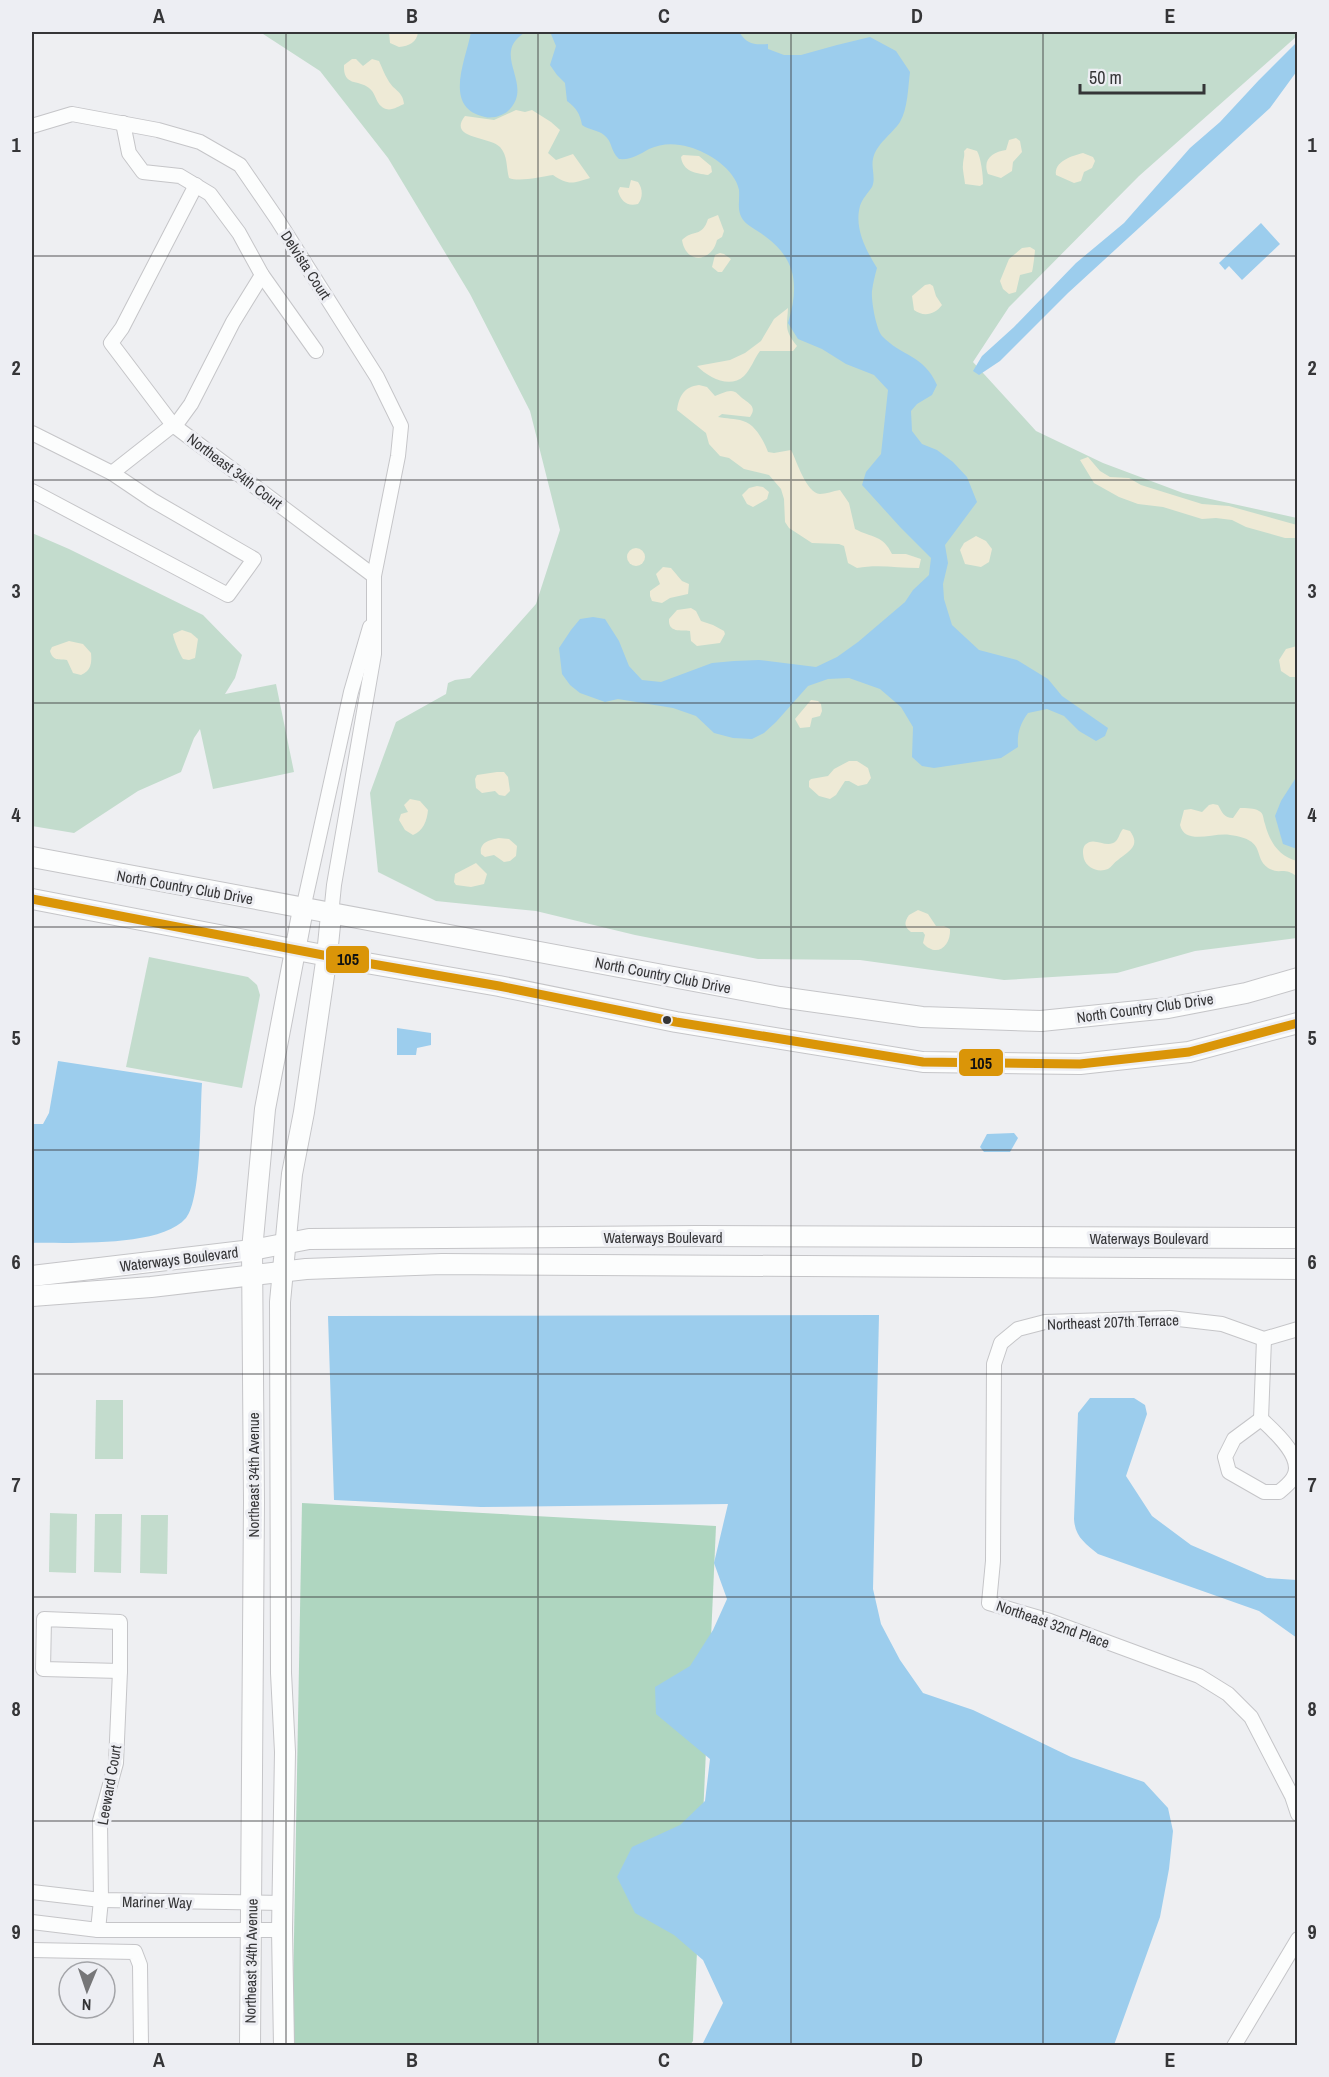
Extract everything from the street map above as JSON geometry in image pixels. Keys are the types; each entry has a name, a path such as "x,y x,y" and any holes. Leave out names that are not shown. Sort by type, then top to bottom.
{"street":[{"name":"Delvista Court","path":"32,126 72,114 123,123 200,142 240,165 377,376 400,426 398,456 374,576"},
{"path":"123,123 129,153 143,172 180,176 210,194 239,233 262,275 316,351"},
{"path":"196,185 122,328 111,343 174,426 191,404 233,322 262,275"},
{"name":"Northeast 34th Court","path":"112,473 174,426 374,576"},
{"path":"32,433 112,473 152,500 254,559 228,595 32,491"},
{"path":"331,915 334,885 374,654 374,576"},
{"path":"303,909 351,692 375,611"},
{"name":"North Country Club Drive","path":"32,857 331,915 780,997 922,1017 1041,1021 1168,1008 1246,993 1298,978"},
{"path":"32,899 499,986 676,1022 922,1062 1080,1064 1189,1052 1298,1023"},
{"name":"Northeast 34th Avenue","path":"250,2046 254,1502 252,1250 265,1110 303,909"},
{"name":"Northeast 34th Avenue","path":"284,2046 282,1930 285,1752 281,1673 280,1372 282,1271 292,1174 304,1112 331,915"},
{"name":"Waterways Boulevard","path":"32,1276 252,1250 309,1239 698,1236 1298,1238"},
{"name":"Waterways Boulevard","path":"32,1296 151,1287 282,1271 442,1264 1298,1269"},
{"name":"Northeast 207th Terrace","path":"1001,1343 1018,1329 1045,1322 1170,1318 1222,1324 1264,1339"},
{"path":"1261,1419 1234,1439 1225,1457 1229,1472 1264,1492 1279,1492 1294,1477 1296,1463 1287,1446 1261,1419 1264,1339 1298,1329"},
{"name":"Northeast 32nd Place","path":"1001,1343 994,1364 993,1561 988,1603 1050,1621 1199,1676 1228,1694 1251,1718 1292,1796 1298,1814"},
{"name":"Leeward Court","path":"101,1900 100,1821 116,1763 120,1671 120,1622 44,1619 44,1669 120,1671"},
{"name":"Mariner Way","path":"32,1892 101,1900 283,1903"},
{"path":"98,1930 101,1900"},
{"name":"Mariner Way","path":"32,1922 98,1930 282,1930"},
{"path":"1234,2046 1298,1940"},
{"path":"32,1950 135,1952 140,1965 141,2046"}],"green space":[{"path":"260,32 1297,32 1297,36 1139,176 1009,307 973,362 1036,431 1103,463 1183,493 1297,518 1297,938 1195,951 1117,973 1004,980 860,960 758,959 635,935 536,911 436,901 378,872 370,793 396,722 446,694 448,683 470,678 536,604 560,530 530,411 470,294 388,158 320,71"},
{"path":"32,533 203,615 242,655 235,678 225,694 276,684 294,772 213,789 200,729 194,738 181,772 138,791 74,833 32,826"},
{"path":"149,957 248,977 257,985 260,995 242,1088 126,1067"},
{"path":"96,1400 123,1400 123,1459 95,1459"},
{"path":"302,1503 716,1526 693,2041 690,2045 292,2046"},
{"path":"50,1513 77,1514 76,1573 49,1572"},
{"path":"95,1514 122,1514 121,1573 94,1572"},
{"path":"141,1515 168,1515 167,1574 140,1573"}],"sand":[{"path":"389,32 418,32 412,43 399,47 390,43"},
{"path":"356,59 363,66 372,59 379,61 390,83 402,96 404,104 393,109 386,109 380,105 369,88 349,80 344,72 344,65"},
{"path":"516,110 525,112 532,110 560,130 548,153 556,160 573,154 590,178 571,182 563,181 553,175 524,179 509,178 503,150 495,143 472,136 461,129 465,116 494,120"},
{"path":"1016,138 1020,141 1022,152 1013,162 1012,171 1001,178 988,174 986,164 990,157 1006,150 1009,140"},
{"path":"967,148 977,151 982,167 983,184 980,186 965,184 963,166 964,151"},
{"path":"1083,153 1093,157 1095,161 1092,168 1084,172 1081,181 1074,183 1056,175 1056,170 1061,163"},
{"path":"683,155 699,156 711,166 712,172 708,175 687,169 682,162"},
{"path":"631,180 638,182 642,196 638,204 631,205 621,198 618,191 620,187 629,188"},
{"path":"718,215 724,231 710,253 699,258 688,254 682,240 703,229 708,219"},
{"path":"1030,247 1035,250 1032,272 1020,275 1016,292 1009,294 1003,289 1000,281 1009,259 1022,248"},
{"path":"720,253 731,259 722,272 718,272 712,267 715,255"},
{"path":"930,284 942,305 932,313 921,314 914,310 912,296 925,285"},
{"path":"788,308 787,328 797,346 793,351 760,351 744,376 732,382 713,378 697,366 730,360 745,353 761,341 774,319"},
{"path":"699,385 707,387 715,396 733,391 748,402 753,408 750,417 722,414 718,417 747,423 755,429 768,452 791,450 810,488 820,494 840,490 849,503 855,529 881,540 892,554 906,554 921,559 919,568 880,566 857,568 848,563 844,546 812,543 789,528 785,522 781,489 769,475 744,469 729,458 720,456 709,444 706,433 677,410 683,393"},
{"path":"1088,457 1100,471 1110,477 1129,478 1141,485 1202,504 1229,506 1297,525 1297,538 1285,538 1246,527 1232,520 1202,519 1163,507 1138,504 1119,497 1094,483 1080,460"},
{"path":"757,486 769,492 767,499 753,507 747,504 742,495 749,488"},
{"path":"976,536 986,541 992,549 989,562 981,567 965,564 960,550 964,543"},
{"path":"636,548 642,551 645,557 642,563 636,566 630,563 627,557 630,551"},
{"path":"663,567 671,568 682,581 689,584 688,594 670,598 662,603 652,601 650,591 660,584 656,574"},
{"path":"691,608 696,611 701,621 724,631 725,634 720,643 697,646 691,641 690,631 676,630 671,627 669,619 677,610"},
{"path":"182,630 198,639 195,658 183,659 180,654 173,634"},
{"path":"69,641 83,644 91,653 90,666 81,675 73,673 67,660 54,658 51,654 52,647"},
{"path":"1297,646 1297,677 1290,677 1281,671 1279,660 1286,649"},
{"path":"811,700 821,704 822,711 820,716 812,718 810,727 800,728 795,719"},
{"path":"849,761 857,761 868,768 871,778 867,784 858,786 845,781 836,795 830,799 819,796 809,787 811,779 828,776 834,769"},
{"path":"504,772 508,777 510,791 505,796 495,791 482,793 476,788 477,775"},
{"path":"410,799 420,801 428,810 424,825 413,835 405,830 399,820 401,814 408,812 404,805"},
{"path":"1213,804 1218,805 1230,818 1233,818 1240,808 1261,812 1276,848 1285,856 1297,861 1297,876 1270,869 1264,865 1255,845 1242,837 1223,835 1194,837 1183,831 1180,825 1184,810 1202,812"},
{"path":"1123,829 1130,831 1133,836 1134,844 1130,851 1108,869 1097,870 1088,865 1083,855 1085,845 1092,841 1112,843 1117,840"},
{"path":"499,838 509,839 517,846 516,856 510,861 504,862 494,855 485,857 481,854 483,844"},
{"path":"476,863 487,874 484,884 471,887 456,885 455,874"},
{"path":"918,910 928,914 936,926 950,929 948,941 942,948 933,950 923,943 925,935 923,932 911,932 907,928 907,918"}],"water":[{"path":"471,32 526,32 516,40 511,49 517,89 516,99 508,111 499,116 485,117 472,112 464,104 460,94 462,69"},
{"path":"545,32 739,32 748,41 754,44 768,44 768,49 784,55 801,55 870,37 896,51 910,72 906,104 900,122 875,154 873,184 861,203 859,222 865,246 877,268 872,295 874,314 880,332 889,343 926,368 937,385 932,395 917,404 911,411 912,431 922,444 937,450 967,477 977,502 945,545 948,563 943,584 944,599 952,625 979,650 1017,660 1048,679 1062,696 1108,728 1105,736 1096,741 1079,731 1064,716 1047,709 1028,713 1020,729 1018,747 1001,758 934,768 922,766 912,757 913,727 901,707 880,689 849,678 828,679 808,686 776,722 764,733 752,739 733,738 714,733 696,716 673,708 618,699 605,702 580,693 570,685 562,674 559,648 580,619 593,617 605,619 619,641 629,666 642,680 661,682 712,663 734,661 759,660 816,667 837,657 858,642 905,602 913,590 929,575 931,558 862,485 866,472 881,454 888,390 874,375 846,364 822,349 798,339 788,323 794,298 793,275 789,265 776,246 746,223 742,217 739,210 739,190 732,175 712,157 696,149 679,145 659,146 631,158 619,159 607,138 602,133 582,125 577,111 567,101 565,83 550,65 556,46 551,34"},
{"path":"1297,42 1297,71 1270,108 1068,293 1000,361 979,375 973,371 982,356 1014,327 1076,263 1124,223 1190,148 1220,122"},
{"path":"1261,223 1280,244 1242,280 1229,266 1225,270 1219,263"},
{"path":"1297,776 1297,849 1283,844 1275,816 1281,801"},
{"path":"397,1028 431,1033 431,1045 417,1048 416,1055 397,1055"},
{"path":"58,1061 202,1083 195,1193 186,1218 173,1228 136,1239 90,1243 32,1243 32,1124 43,1124 49,1113"},
{"path":"1014,1133 1018,1138 1010,1152 984,1152 980,1147 987,1134"},
{"path":"879,1315 873,1589 881,1624 900,1660 923,1693 973,1710 1071,1757 1144,1782 1168,1808 1173,1831 1160,1917 1114,2045 702,2045 723,2003 703,1960 674,1935 635,1913 617,1877 632,1847 680,1825 705,1801 710,1759 656,1714 655,1687 690,1666 713,1630 727,1599 714,1563 728,1504 481,1507 334,1500 328,1316"},
{"path":"1090,1398 1134,1398 1145,1405 1147,1414 1126,1476 1152,1516 1191,1545 1267,1578 1297,1580 1297,1638 1259,1611 1098,1554 1082,1539 1076,1531 1074,1519 1078,1413"}],"transit line":[{"name":"105","path":"32,899 349,960 499,986 676,1022 923,1062 1080,1064 1189,1052 1298,1023"}]}
